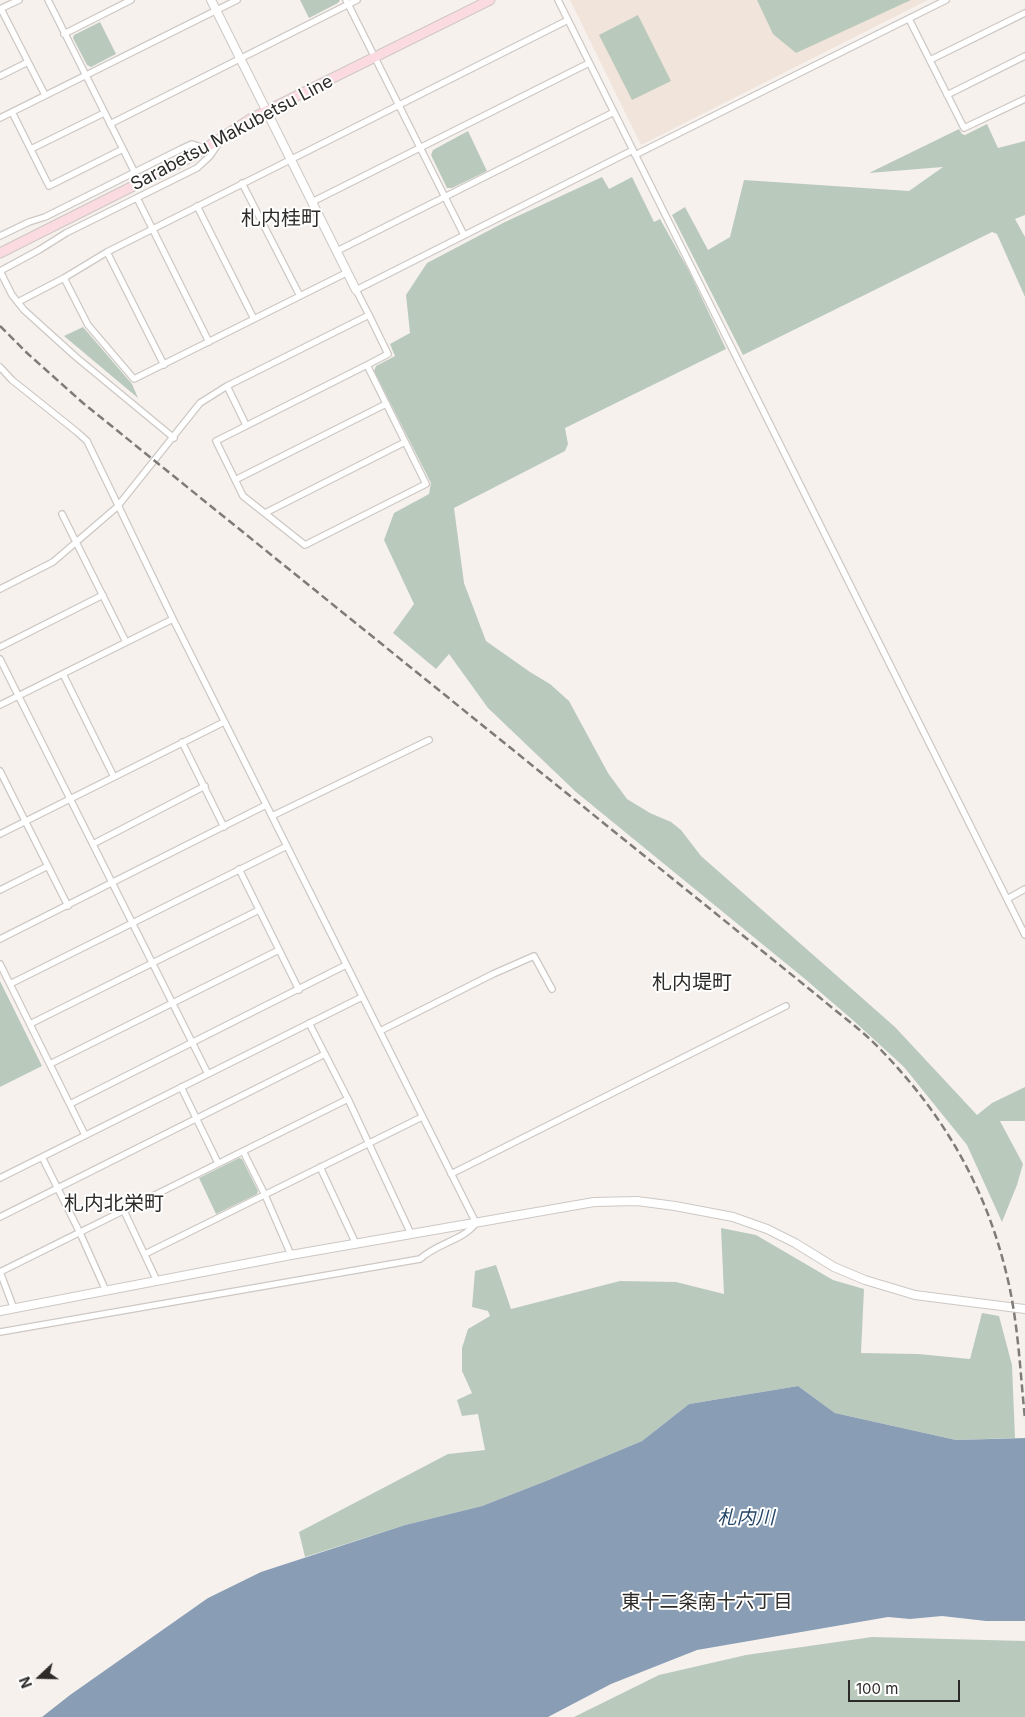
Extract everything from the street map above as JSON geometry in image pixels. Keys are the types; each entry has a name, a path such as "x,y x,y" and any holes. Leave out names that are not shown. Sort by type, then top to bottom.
{"main road":[{"name":"Sarabetsu Makubetsu Line","path":"0,253 206,149 250,119 485,1"}],"street":[{"path":"19,0 1,9 45,95"},
{"path":"48,0 135,173"},
{"path":"64,34 131,0"},
{"path":"211,0 388,354 216,441 243,496 304,545 426,484 367,365"},
{"path":"0,118 236,0"},
{"path":"110,124 347,2 357,0"},
{"path":"558,0 1025,935"},
{"path":"356,290 464,235 946,0"},
{"path":"347,2 464,235"},
{"path":"930,60 1025,12"},
{"path":"909,19 964,128 1025,99"},
{"path":"18,302 64,278 107,252 568,20"},
{"path":"947,95 1025,56"},
{"path":"0,76 28,62"},
{"path":"312,202 589,63"},
{"path":"12,112 49,186 123,149"},
{"path":"31,149 104,112"},
{"path":"337,251 614,112"},
{"path":"174,438 76,357 24,310 0,271 66,233 197,168 210,156 221,139"},
{"path":"0,236 29,222 45,217 192,144 206,149"},
{"path":"242,183 300,296"},
{"path":"137,198 209,342"},
{"path":"198,206 254,319"},
{"path":"107,252 164,365"},
{"path":"64,278 88,325 134,378 164,365 348,272"},
{"path":"0,589 53,562 117,507 174,438 200,403 227,386 369,315"},
{"path":"0,367 12,380 87,441 117,507 476,1223"},
{"path":"227,386 246,425"},
{"path":"235,480 386,404"},
{"path":"265,513 405,442"},
{"path":"62,514 126,642"},
{"path":"0,647 103,595"},
{"path":"0,705 173,619"},
{"path":"0,659 208,1074"},
{"path":"63,674 114,777"},
{"path":"0,834 224,722"},
{"path":"272,816 429,740"},
{"path":"182,742 224,827"},
{"path":"0,771 68,906"},
{"path":"93,844 205,786"},
{"path":"0,939 266,805"},
{"path":"10,984 287,846"},
{"path":"0,890 48,866"},
{"path":"239,870 299,990"},
{"path":"1007,899 1025,889"},
{"path":"30,1024 259,910"},
{"path":"50,1064 278,950"},
{"path":"380,1031 493,974 534,956 552,989"},
{"path":"0,964 85,1135"},
{"path":"70,1104 346,966"},
{"path":"0,1178 362,997"},
{"path":"451,1174 786,1006"},
{"path":"309,1023 348,1099 411,1234"},
{"path":"0,1217 325,1054"},
{"path":"181,1087 218,1163"},
{"path":"14,1309 13,1302 0,1272 348,1099"},
{"path":"145,1254 422,1117"},
{"path":"244,1151 291,1255"},
{"path":"42,1158 80,1233 106,1291"},
{"path":"320,1167 356,1244"},
{"path":"0,1311 291,1255 594,1202 637,1201 675,1206 751,1222 795,1243 834,1267 866,1280 915,1295 1025,1309"},
{"path":"124,1211 157,1281"},
{"path":"0,1332 420,1259 429,1250 470,1231 476,1223"}],"shaded area":[{"path":"570,0 928,0 641,145"}],"green space":[{"path":"300,0 340,0 338,3 309,18"},
{"path":"757,0 911,0 796,53 773,34"},
{"path":"638,15 671,81 632,100 599,35"},
{"path":"100,22 116,54 91,67 87,65 73,38 74,35"},
{"path":"987,124 998,148 1025,141 1025,215 1015,219 1025,237 1025,297 997,234 992,232 743,355 672,215 685,207 708,250 730,237 744,180 909,191 943,167 869,173 959,129 965,135"},
{"path":"468,131 487,171 452,188 447,188 431,155 433,150"},
{"path":"602,177 609,189 632,177 654,222 660,219 689,271 726,349 565,428 568,444 565,451 454,508 464,583 486,641 550,684 569,701 608,773 627,799 650,813 671,822 681,830 701,856 895,1027 977,1115 992,1103 1025,1087 1025,1121 1000,1121 1023,1164 1017,1185 1002,1222 967,1145 904,1067 805,979 576,792 488,708 449,654 436,669 393,633 414,604 384,540 394,513 429,494 431,483 374,371 376,366 395,356 390,344 410,333 406,295 427,263 505,222"},
{"path":"83,327 132,384 138,398 64,336"},
{"path":"0,981 42,1066 0,1087"},
{"path":"239,1158 242,1159 258,1191 257,1194 216,1214 199,1178"},
{"path":"721,1228 756,1235 833,1280 864,1289 861,1353 918,1354 970,1359 982,1313 999,1316 1012,1365 1015,1438 956,1440 835,1413 798,1386 689,1404 642,1441 546,1481 482,1506 405,1525 305,1557 299,1532 448,1454 485,1450 478,1414 462,1416 457,1400 472,1393 462,1371 462,1348 468,1329 490,1316 488,1311 472,1307 475,1271 496,1265 511,1309 620,1281 676,1282 724,1294"},
{"path":"872,1637 1025,1641 1025,1717 574,1717 659,1675 746,1655"}],"water":[{"name":"札内川","path":"798,1386 835,1413 956,1440 1025,1438 1025,1621 986,1621 942,1616 910,1619 888,1617 697,1650 611,1684 548,1717 42,1717 70,1695 208,1598 261,1572 405,1525 482,1506 546,1481 642,1441 689,1404"}],"railway":[{"path":"0,326 83,403 818,996 881,1050 924,1100 942,1126 974,1181 986,1210 997,1240 1010,1290 1018,1345 1025,1419"}],"district":[{"name":"札内桂町","path":"281,219"},
{"name":"札内堤町","path":"692,983"},
{"name":"札内北栄町","path":"114,1204"},
{"name":"東十二条南十六丁目","path":"707,1602"}]}
